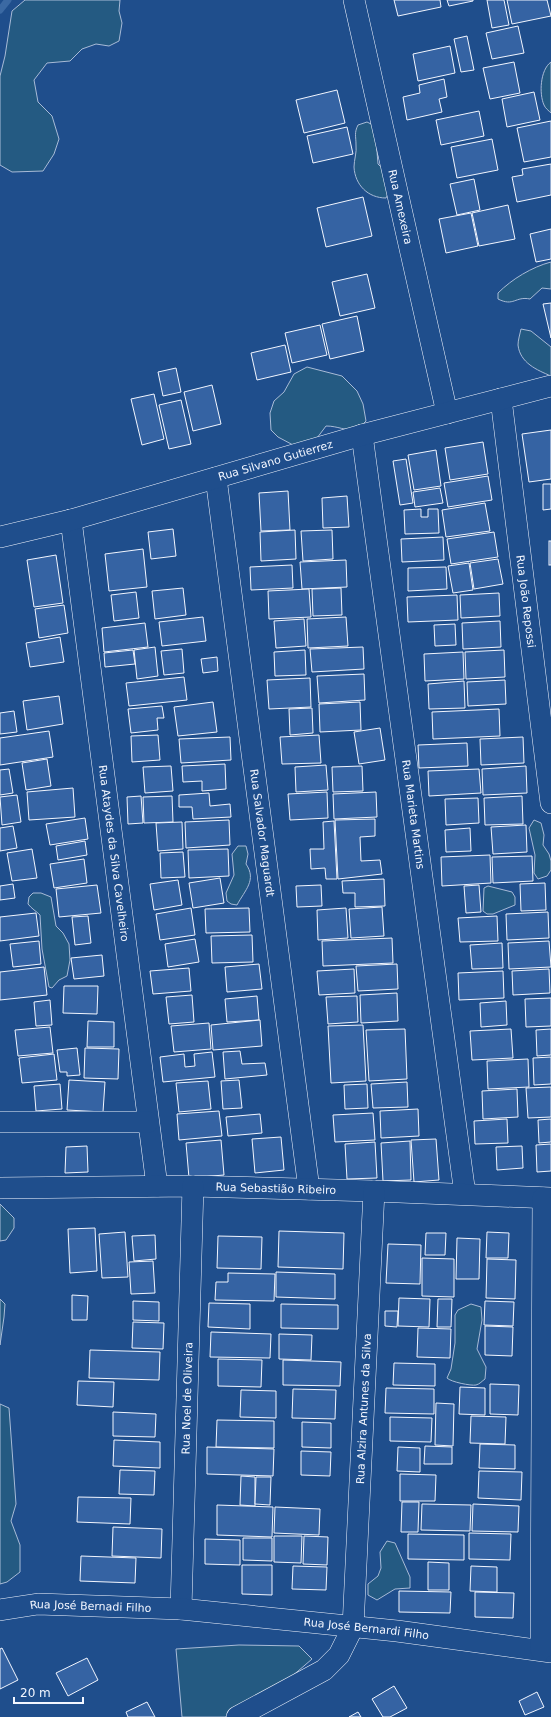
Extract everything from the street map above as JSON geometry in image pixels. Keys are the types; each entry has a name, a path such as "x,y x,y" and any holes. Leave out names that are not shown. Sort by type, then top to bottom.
{"street":[{"name":"Rua Amexeira","path":"354,0 447,413"},
{"name":"Rua Silvano Gutierrez","path":"0,537 71,520 362,435 551,386"},
{"name":"Rua João Repossi","path":"501,399 551,803"},
{"name":"Rua Marieta Martins","path":"362,435 465,1194"},
{"name":"Rua Salvador Maguardt","path":"216,478 309,1189"},
{"name":"Rua Ataydes da Silva Cavelheiro","path":"71,520 156,1186"},
{"path":"0,1122 148,1122"},
{"name":"Rua Sebastião Ribeiro","path":"0,1188 193,1186 465,1194 547,1198"},
{"name":"Rua Noel de Oliveira","path":"181,1609 193,1186"},
{"name":"Rua Alzira Antunes da Silva","path":"353,1627 374,1191"},
{"path":"546,1651 547,1198"},
{"name":"Rua José Bernadi Filho","path":"0,1610 38,1604 181,1609"},
{"name":"Rua José Bernardi Filho","path":"181,1609 397,1631 546,1651"},
{"path":"236,1717 324,1670 339,1656 353,1627"}],"shaded area":[{"path":"25,0 120,0 119,11 122,23 119,41 109,46 96,44 82,49 70,61 47,63 34,80 38,102 52,116 59,139 54,154 43,171 12,172 0,165 0,76 5,56 12,11"},
{"path":"551,62 551,113 544,105 541,89 543,76 547,66"},
{"path":"367,122 375,126 378,164 387,173 391,188 386,198 374,196 368,193 360,185 355,174 356,130 358,125"},
{"path":"551,262 551,289 542,288 530,299 525,298 508,302 498,299 498,293 516,278 530,270"},
{"path":"521,329 531,331 551,347 551,376 530,365 522,357 518,345"},
{"path":"307,367 342,376 357,391 363,404 366,421 357,430 326,426 317,438 295,446 278,437 271,430 270,413 274,401 284,392 294,374"},
{"path":"534,820 541,823 544,835 543,845 549,854 551,861 551,870 547,876 538,879 534,873 535,855 529,828"},
{"path":"238,846 246,846 248,854 246,864 249,870 250,880 249,885 237,905 231,904 227,901 226,893 234,875 232,854"},
{"path":"488,886 512,892 515,897 515,905 493,914 487,914 483,911 484,888"},
{"path":"33,893 41,893 51,897 56,926 63,933 69,944 70,960 67,976 59,980 52,988 49,987 42,949 40,915 28,904 29,897"},
{"path":"0,1204 14,1218 14,1228 6,1240 0,1241"},
{"path":"0,1299 5,1304 0,1345"},
{"path":"471,1304 481,1307 482,1320 477,1349 486,1367 485,1379 476,1385 457,1382 447,1378 451,1369 455,1343 455,1315 458,1310"},
{"path":"0,1404 9,1408 16,1504 11,1521 20,1545 20,1572 7,1582 0,1584"},
{"path":"387,1541 395,1543 410,1577 410,1588 395,1589 377,1600 368,1595 368,1584 378,1576 381,1568 380,1552"},
{"path":"239,1645 299,1646 312,1659 283,1684 225,1717 182,1717 176,1649"}],"building":[{"path":"394,0 440,0 441,7 398,16"},
{"path":"447,0 473,0 473,1 449,6"},
{"path":"487,0 504,0 509,25 492,28"},
{"path":"507,0 547,0 551,16 512,24"},
{"path":"518,26 524,53 492,59 486,33"},
{"path":"467,36 474,70 461,72 454,39"},
{"path":"450,46 455,73 418,81 413,54"},
{"path":"514,62 520,93 490,99 483,68"},
{"path":"444,79 447,97 439,99 442,112 407,120 403,97 420,93 419,85"},
{"path":"337,90 345,123 304,133 296,100"},
{"path":"534,92 540,120 507,127 502,99"},
{"path":"479,111 484,136 441,145 436,120"},
{"path":"551,121 551,157 524,162 517,128"},
{"path":"347,127 353,154 313,163 307,136"},
{"path":"492,139 498,170 457,178 451,147"},
{"path":"551,164 551,195 517,202 512,177 523,175 522,169"},
{"path":"474,179 480,210 457,215 450,184"},
{"path":"363,197 372,236 326,247 317,208"},
{"path":"508,205 515,239 479,246 472,213"},
{"path":"471,213 478,246 446,253 439,219"},
{"path":"551,229 551,259 536,262 530,234"},
{"path":"367,274 375,308 340,316 332,282"},
{"path":"551,303 551,338 543,304"},
{"path":"357,316 364,351 330,359 322,324"},
{"path":"320,325 327,355 292,363 285,333"},
{"path":"285,345 291,372 257,380 251,353"},
{"path":"176,368 181,392 163,396 158,372"},
{"path":"212,385 221,424 193,431 184,392"},
{"path":"154,394 164,439 142,445 131,399"},
{"path":"181,400 191,444 169,449 159,405"},
{"path":"551,430 551,479 529,482 522,434"},
{"path":"483,442 488,474 450,480 445,448"},
{"path":"436,450 441,486 414,490 408,455"},
{"path":"406,459 413,503 400,505 393,461"},
{"path":"488,476 492,500 448,507 444,483"},
{"path":"543,484 551,484 551,509 543,510"},
{"path":"440,488 443,503 415,507 413,492"},
{"path":"288,491 290,530 261,531 259,493"},
{"path":"347,496 349,527 323,528 322,498"},
{"path":"485,503 490,531 446,537 442,510"},
{"path":"421,509 421,517 428,517 428,509 438,509 439,533 405,534 404,510"},
{"path":"173,529 176,556 151,559 148,532"},
{"path":"295,530 296,559 261,561 260,532"},
{"path":"332,530 333,559 303,561 301,531"},
{"path":"494,532 498,557 451,564 447,539"},
{"path":"443,537 444,560 402,562 401,539"},
{"path":"549,541 551,541 551,565 549,565"},
{"path":"143,549 147,587 109,591 105,554"},
{"path":"56,555 63,603 34,607 27,560"},
{"path":"498,559 503,584 474,589 470,563"},
{"path":"346,560 347,587 302,589 300,562"},
{"path":"469,563 473,590 453,593 448,566"},
{"path":"292,565 293,588 251,590 250,567"},
{"path":"446,567 447,589 408,591 408,568"},
{"path":"183,588 186,615 155,619 152,591"},
{"path":"341,588 342,615 313,616 312,589"},
{"path":"309,589 311,617 269,619 268,591"},
{"path":"136,592 139,618 114,621 111,595"},
{"path":"499,593 500,616 461,618 460,595"},
{"path":"457,595 458,620 408,622 407,597"},
{"path":"64,605 68,633 39,638 35,609"},
{"path":"203,617 206,641 162,646 159,622"},
{"path":"346,617 348,646 308,648 307,619"},
{"path":"304,619 306,646 276,648 274,621"},
{"path":"500,621 501,647 463,649 462,623"},
{"path":"145,623 148,647 104,652 102,628"},
{"path":"455,624 456,645 435,646 434,625"},
{"path":"60,637 64,662 30,667 26,643"},
{"path":"155,647 158,676 137,679 134,650"},
{"path":"363,647 364,669 312,672 310,649"},
{"path":"182,649 184,673 164,675 161,651"},
{"path":"133,650 135,664 105,667 104,653"},
{"path":"305,650 306,675 275,676 274,652"},
{"path":"504,650 505,677 466,679 465,652"},
{"path":"463,652 464,679 425,681 424,654"},
{"path":"217,657 218,671 203,673 201,659"},
{"path":"364,674 365,700 319,703 317,676"},
{"path":"184,677 187,700 129,706 126,683"},
{"path":"310,678 311,707 269,709 267,680"},
{"path":"505,680 506,704 468,706 467,682"},
{"path":"464,681 465,708 429,709 428,684"},
{"path":"59,696 63,724 27,730 23,701"},
{"path":"213,702 217,732 178,736 174,707"},
{"path":"360,702 361,730 320,732 319,704"},
{"path":"162,706 164,718 157,718 158,730 131,733 128,709"},
{"path":"312,708 313,733 290,735 289,709"},
{"path":"499,709 500,736 433,739 432,712"},
{"path":"14,711 17,732 0,734 0,713"},
{"path":"380,728 385,760 359,764 354,732"},
{"path":"49,731 53,757 0,765 0,738"},
{"path":"158,735 160,760 132,762 131,736"},
{"path":"319,735 321,763 282,764 280,737"},
{"path":"230,737 231,760 181,763 179,739"},
{"path":"523,737 524,763 481,765 480,739"},
{"path":"467,743 468,766 419,768 418,745"},
{"path":"47,759 51,786 26,790 22,763"},
{"path":"225,764 226,789 202,791 202,781 183,782 182,766"},
{"path":"326,765 328,790 296,792 295,767"},
{"path":"171,766 173,791 145,793 143,767"},
{"path":"362,766 363,791 333,792 332,767"},
{"path":"526,766 527,793 483,795 482,769"},
{"path":"9,769 13,793 0,795 0,770"},
{"path":"479,769 481,793 429,796 428,771"},
{"path":"73,788 75,817 29,820 27,792"},
{"path":"327,792 328,818 290,820 288,794"},
{"path":"376,792 377,817 334,819 333,794"},
{"path":"209,793 210,806 230,804 231,817 193,819 192,807 179,807 179,795"},
{"path":"17,795 21,822 2,825 0,797"},
{"path":"141,796 143,823 128,824 127,797"},
{"path":"172,796 173,822 144,823 143,797"},
{"path":"522,796 523,824 485,825 484,798"},
{"path":"478,798 479,823 446,825 445,799"},
{"path":"85,818 88,839 50,845 46,824"},
{"path":"375,819 375,836 360,837 361,861 380,860 382,874 338,879 335,820"},
{"path":"229,820 230,845 186,848 185,822"},
{"path":"334,821 337,879 326,879 325,868 311,869 310,849 324,849 323,822"},
{"path":"182,822 183,849 158,851 156,823"},
{"path":"526,825 527,852 493,854 491,827"},
{"path":"13,826 17,848 0,851 0,828"},
{"path":"470,828 471,851 446,852 445,830"},
{"path":"85,841 87,855 58,860 56,846"},
{"path":"32,849 37,878 12,881 7,853"},
{"path":"228,849 229,876 189,878 188,850"},
{"path":"183,852 185,877 161,878 160,853"},
{"path":"490,855 491,883 442,886 441,857"},
{"path":"532,856 533,881 493,883 492,857"},
{"path":"84,859 87,883 54,888 50,864"},
{"path":"220,878 224,903 193,908 189,883"},
{"path":"384,879 385,906 355,907 355,893 343,893 342,881"},
{"path":"178,880 182,905 154,910 150,884"},
{"path":"545,883 546,910 521,911 520,884"},
{"path":"13,884 15,898 0,900 0,886"},
{"path":"97,885 101,913 59,917 56,889"},
{"path":"321,885 322,906 297,907 296,886"},
{"path":"479,885 481,912 466,913 464,886"},
{"path":"382,907 384,936 351,938 349,909"},
{"path":"191,908 195,935 160,940 156,914"},
{"path":"249,908 250,932 206,933 205,909"},
{"path":"346,908 348,938 318,940 317,910"},
{"path":"548,912 549,938 507,940 506,914"},
{"path":"36,913 39,936 0,941 0,917"},
{"path":"88,916 91,943 75,945 72,917"},
{"path":"497,916 498,941 460,942 458,918"},
{"path":"252,935 253,962 212,963 211,936"},
{"path":"392,938 393,963 323,966 322,941"},
{"path":"195,939 199,962 168,967 165,944"},
{"path":"39,941 41,964 13,967 10,944"},
{"path":"549,941 551,967 509,969 508,943"},
{"path":"502,943 503,968 472,969 470,945"},
{"path":"102,955 104,976 74,979 71,958"},
{"path":"259,964 262,989 227,992 225,967"},
{"path":"397,964 398,989 358,991 356,966"},
{"path":"44,967 47,995 0,1000 0,972"},
{"path":"189,968 191,991 153,994 150,971"},
{"path":"354,969 355,993 319,995 317,971"},
{"path":"549,969 550,993 513,995 512,971"},
{"path":"503,971 504,998 459,1000 458,973"},
{"path":"64,986 98,986 97,1014 63,1013"},
{"path":"397,993 398,1021 361,1023 360,995"},
{"path":"192,995 194,1022 169,1024 166,997"},
{"path":"257,996 259,1020 227,1022 225,999"},
{"path":"357,996 358,1022 328,1024 326,997"},
{"path":"551,998 551,1026 526,1027 525,999"},
{"path":"50,1000 52,1025 36,1026 34,1002"},
{"path":"506,1001 507,1025 481,1027 480,1003"},
{"path":"260,1020 262,1046 213,1050 211,1025"},
{"path":"88,1021 114,1022 114,1047 87,1047"},
{"path":"209,1023 211,1049 174,1052 171,1026"},
{"path":"363,1025 366,1081 331,1083 328,1026"},
{"path":"50,1027 53,1053 18,1056 15,1030"},
{"path":"405,1029 407,1079 369,1081 366,1030"},
{"path":"511,1029 513,1058 472,1060 470,1031"},
{"path":"551,1029 551,1055 537,1056 536,1030"},
{"path":"77,1048 80,1075 67,1076 67,1072 60,1072 57,1050"},
{"path":"85,1048 119,1049 118,1079 84,1078"},
{"path":"240,1051 242,1064 265,1063 267,1075 225,1079 223,1052"},
{"path":"212,1052 215,1077 163,1082 160,1057 184,1054 185,1067 195,1066 194,1054"},
{"path":"54,1054 57,1080 22,1083 19,1058"},
{"path":"551,1057 551,1084 534,1085 533,1058"},
{"path":"528,1059 529,1087 488,1089 487,1061"},
{"path":"69,1080 105,1082 103,1112 67,1110"},
{"path":"239,1080 242,1108 223,1109 221,1081"},
{"path":"208,1081 211,1109 179,1112 176,1083"},
{"path":"407,1082 408,1107 373,1108 371,1084"},
{"path":"60,1084 62,1109 36,1111 34,1086"},
{"path":"367,1084 368,1108 345,1109 344,1085"},
{"path":"551,1087 551,1117 528,1118 526,1088"},
{"path":"517,1089 518,1117 483,1119 482,1091"},
{"path":"418,1109 419,1136 381,1138 380,1111"},
{"path":"219,1111 222,1136 179,1140 177,1114"},
{"path":"373,1113 375,1140 335,1142 333,1115"},
{"path":"260,1114 262,1133 228,1136 226,1117"},
{"path":"507,1119 508,1143 475,1144 474,1121"},
{"path":"551,1119 551,1142 539,1143 538,1120"},
{"path":"281,1137 284,1170 255,1173 252,1139"},
{"path":"436,1139 439,1180 414,1182 411,1140"},
{"path":"221,1140 224,1175 189,1178 186,1143"},
{"path":"410,1141 411,1180 383,1181 381,1143"},
{"path":"375,1142 377,1178 347,1179 345,1144"},
{"path":"551,1144 551,1171 537,1172 536,1145"},
{"path":"87,1146 88,1172 65,1173 66,1147"},
{"path":"522,1146 523,1168 497,1170 496,1147"},
{"path":"95,1228 97,1271 70,1273 68,1229"},
{"path":"279,1231 344,1233 343,1269 278,1267"},
{"path":"125,1232 128,1277 102,1278 99,1234"},
{"path":"487,1232 509,1233 508,1258 486,1258"},
{"path":"426,1233 446,1233 445,1255 425,1255"},
{"path":"155,1235 156,1259 134,1261 132,1236"},
{"path":"218,1236 262,1237 261,1269 217,1268"},
{"path":"457,1238 480,1239 479,1279 456,1279"},
{"path":"388,1244 421,1245 420,1284 386,1283"},
{"path":"422,1258 454,1259 454,1297 422,1296"},
{"path":"487,1259 516,1260 515,1299 486,1298"},
{"path":"153,1261 155,1293 131,1294 129,1262"},
{"path":"276,1272 335,1274 335,1299 276,1297"},
{"path":"228,1273 275,1274 274,1301 215,1300 216,1282 228,1282"},
{"path":"72,1295 88,1296 87,1320 72,1320"},
{"path":"399,1298 430,1299 429,1327 398,1326"},
{"path":"438,1299 452,1299 451,1327 437,1327"},
{"path":"133,1301 159,1302 159,1321 133,1320"},
{"path":"485,1301 514,1302 513,1326 484,1325"},
{"path":"209,1303 250,1304 250,1329 208,1327"},
{"path":"281,1304 338,1305 338,1329 281,1328"},
{"path":"385,1311 398,1311 397,1327 385,1326"},
{"path":"133,1322 164,1323 163,1349 132,1348"},
{"path":"485,1326 513,1327 512,1356 485,1355"},
{"path":"418,1328 451,1329 450,1358 417,1357"},
{"path":"211,1332 271,1334 270,1358 210,1357"},
{"path":"279,1334 312,1335 311,1360 279,1359"},
{"path":"90,1350 160,1352 159,1380 89,1378"},
{"path":"218,1359 262,1360 261,1387 218,1386"},
{"path":"283,1360 341,1362 340,1386 283,1385"},
{"path":"394,1363 435,1364 435,1386 393,1385"},
{"path":"78,1381 114,1382 113,1407 77,1405"},
{"path":"490,1384 519,1385 518,1415 490,1414"},
{"path":"460,1387 485,1388 485,1415 459,1414"},
{"path":"386,1388 434,1389 434,1414 385,1413"},
{"path":"293,1389 336,1390 335,1419 292,1418"},
{"path":"241,1390 276,1391 276,1418 240,1417"},
{"path":"436,1403 454,1404 453,1446 435,1445"},
{"path":"113,1412 156,1414 155,1437 113,1436"},
{"path":"471,1416 506,1417 505,1444 470,1443"},
{"path":"390,1417 432,1418 431,1442 390,1441"},
{"path":"217,1420 274,1421 274,1448 216,1447"},
{"path":"302,1422 331,1423 331,1448 302,1447"},
{"path":"114,1440 160,1442 160,1468 113,1466"},
{"path":"480,1444 515,1445 515,1469 479,1468"},
{"path":"425,1446 452,1447 452,1464 424,1464"},
{"path":"207,1447 274,1449 273,1476 207,1474"},
{"path":"398,1447 420,1448 420,1472 397,1471"},
{"path":"301,1451 331,1452 330,1476 301,1475"},
{"path":"120,1470 155,1471 154,1495 119,1494"},
{"path":"479,1471 522,1472 521,1500 478,1498"},
{"path":"400,1474 436,1475 435,1501 400,1501"},
{"path":"241,1476 255,1477 255,1506 240,1505"},
{"path":"256,1477 271,1477 270,1505 255,1504"},
{"path":"78,1497 131,1498 130,1524 77,1522"},
{"path":"402,1502 419,1502 418,1532 401,1532"},
{"path":"422,1504 471,1505 470,1531 421,1530"},
{"path":"473,1504 519,1506 518,1532 472,1531"},
{"path":"217,1505 273,1507 272,1537 217,1535"},
{"path":"275,1507 320,1509 319,1535 274,1533"},
{"path":"113,1527 162,1529 161,1558 112,1556"},
{"path":"469,1533 511,1534 510,1560 469,1559"},
{"path":"408,1534 464,1535 464,1560 408,1559"},
{"path":"274,1536 302,1536 301,1563 274,1562"},
{"path":"304,1536 328,1537 327,1565 303,1564"},
{"path":"243,1538 272,1538 272,1561 243,1560"},
{"path":"205,1539 240,1540 240,1565 205,1564"},
{"path":"81,1556 136,1558 135,1583 80,1581"},
{"path":"428,1562 449,1563 449,1590 428,1590"},
{"path":"242,1565 272,1565 272,1595 242,1594"},
{"path":"293,1566 327,1567 326,1590 292,1589"},
{"path":"471,1566 497,1567 497,1592 470,1591"},
{"path":"399,1591 451,1592 450,1613 399,1612"},
{"path":"475,1592 514,1593 513,1618 475,1617"},
{"path":"2,1648 18,1680 0,1689 0,1649"},
{"path":"87,1658 98,1680 68,1696 56,1673"},
{"path":"394,1686 407,1708 390,1717 383,1717 372,1699"},
{"path":"537,1692 544,1707 525,1715 519,1701"},
{"path":"147,1702 155,1717 128,1717 126,1712"},
{"path":"358,1712 361,1717 349,1717"}],"waterway":[{"path":"0,10 8,0"}]}
